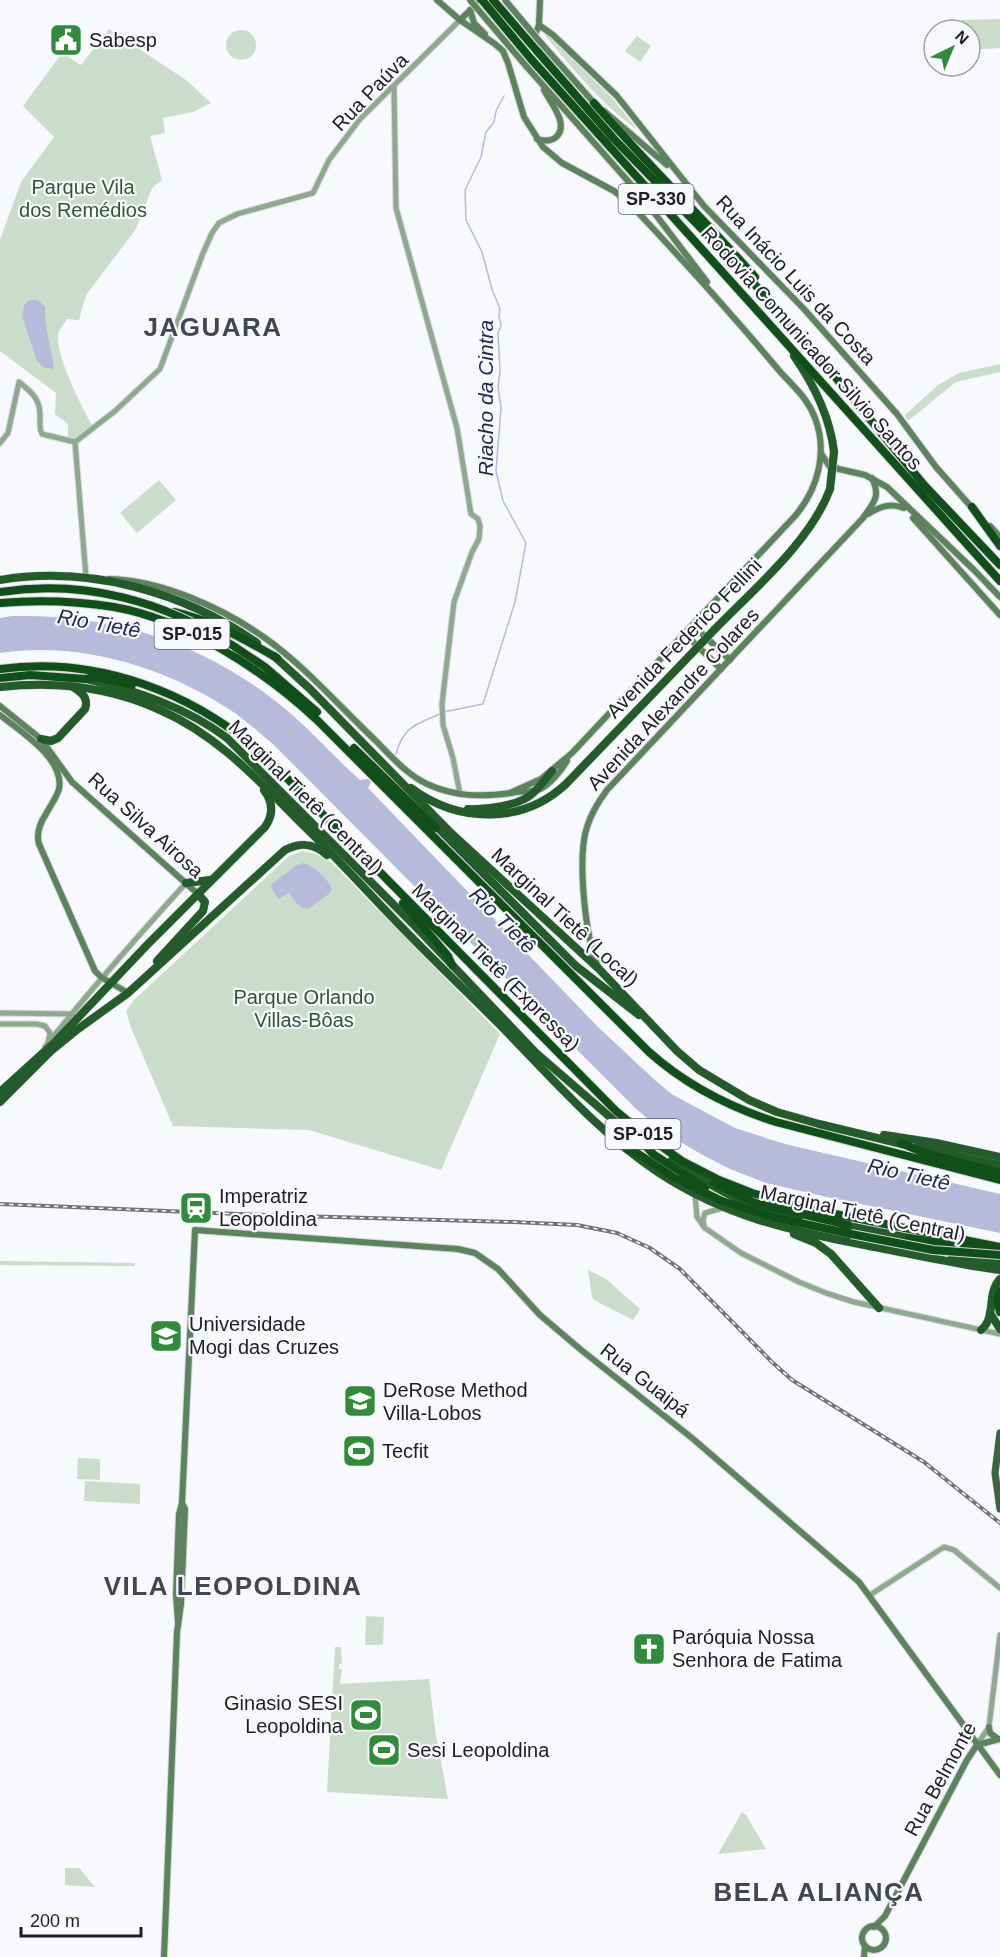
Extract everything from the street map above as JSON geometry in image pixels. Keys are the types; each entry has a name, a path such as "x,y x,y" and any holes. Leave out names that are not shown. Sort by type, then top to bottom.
{"highway":[{"name":"Rodovia Comunicador Silvio Santos","path":"481,0 728,256 800,334 924,485 1000,565"},
{"name":"Rodovia Comunicador Silvio Santos","path":"493,0 534,55 781,338 1000,579"},
{"path":"594,104 733,251 792,319 800,334"},
{"name":"Avenida Federico Fellini","path":"395,777 428,800 456,811 482,815 512,813 543,801 566,784 805,534 824,505 830,489 834,452 831,429 822,405 805,373 781,338"},
{"path":"972,507 1000,546"},
{"name":"Marginal Tietê (Local)","path":"0,580 33,575 86,577 181,602 235,628 277,658 451,833 599,969 654,1028 699,1070 748,1100 795,1118 870,1136"},
{"path":"0,592 49,588 87,590 131,599 159,607 196,624 235,647 279,678 576,966 654,1028"},
{"name":"SP-015","path":"0,603 53,601 130,611 175,625 238,658 296,701 350,752 650,1052 688,1082 740,1110 776,1122 1000,1180"},
{"path":"83,604 95,602 186,615 247,641 277,658"},
{"name":"Marginal Tietê (Expressa)","path":"0,669 37,665 78,668 126,677 205,711 251,744 603,1098 644,1134 682,1161 734,1187 787,1204 1000,1247"},
{"path":"0,678 43,675 85,679 96,677 159,690"},
{"name":"Marginal Tietê (Central)","path":"85,679 143,695 195,717 227,738 372,885 449,968 536,1053 645,1145 739,1201 849,1230 909,1238"},
{"path":"0,687 28,684 111,693 160,710 206,736 255,777 354,877 449,968 556,1083 627,1149 658,1172 696,1195 713,1210"},
{"path":"40,738 51,741 60,736 86,706 85,696 72,687"},
{"path":"160,710 174,712 196,724 255,765"},
{"path":"335,730 350,752"},
{"path":"379,761 386,773 424,812 436,828"},
{"path":"428,800 465,809 485,809 512,803 533,794 552,771"},
{"path":"0,1102 111,983 266,827 272,810 270,800 258,785 255,777"},
{"path":"0,1092 39,1058 128,993 280,854 291,847 306,844 316,847 354,877"},
{"path":"375,868 379,876 448,956 449,968"},
{"path":"186,883 211,880"},
{"path":"150,972 154,964 202,911 205,902 198,894"},
{"path":"870,1136 881,1134 914,1139 1000,1156"},
{"path":"870,1136 1000,1165"},
{"path":"901,1143 922,1152 1000,1173"},
{"path":"645,1145 652,1154 715,1194 723,1204"},
{"path":"627,1149 723,1204 773,1218 849,1230"},
{"path":"682,1161 708,1179 746,1200 849,1230 933,1250 1000,1257"},
{"path":"696,1195 788,1229 1000,1270"},
{"path":"788,1229 816,1243 831,1254 879,1308"},
{"path":"909,1238 1000,1257"},
{"path":"927,1257 1000,1257"},
{"path":"981,1330 988,1321 992,1294 1000,1279"},
{"path":"1000,1291 997,1300 1000,1312"},
{"path":"990,1313 1000,1331"}],"main road":[{"path":"437,0 460,20 495,44"},
{"path":"471,0 678,174"},
{"path":"460,20 481,0"},
{"path":"505,0 534,55 541,84 560,119 559,134 553,140 536,139"},
{"path":"508,63 532,41 539,25 540,0"},
{"path":"449,11 463,14 470,10"},
{"path":"470,10 474,23 503,51 524,117 536,139 551,156 621,196 721,303 805,398 818,428 820,452 815,483 807,500 795,516 572,753 552,771 510,793"},
{"name":"Rua Inácio Luis da Costa","path":"539,25 553,35 617,96 678,174 731,236 797,302 890,406 936,467 1000,537"},
{"path":"541,84 643,198 698,269 721,303"},
{"path":"820,452 827,465 872,477 880,482 1000,597"},
{"path":"815,483 828,474 840,470"},
{"name":"Avenida Alexandre Colares","path":"599,969 591,944 583,878 583,844 591,816 607,790 863,518 876,498 876,487 872,477"},
{"name":"Avenida Alexandre Colares","path":"863,518 890,504 907,509"},
{"path":"907,509 1000,615"},
{"path":"100,580 135,581 168,590 208,606 254,631 298,665 388,754 424,783 460,794 493,796 535,791 554,777 572,753"},
{"path":"693,625 730,660"},
{"path":"685,634 721,669"},
{"path":"0,706 40,738 59,763"},
{"path":"0,715 49,757 59,778 58,792"},
{"path":"51,741 59,763"},
{"name":"Rua Silva Airosa","path":"59,763 72,782 198,894"},
{"path":"72,782 58,792 43,818 37,838 93,967 101,977 128,993"},
{"name":"Rua Guaipá","path":"164,1957 178,1622 181,1609 184,1509 182,1503 195,1230 428,1246 458,1249 479,1256 498,1269 540,1315 580,1350 692,1438 859,1582 1000,1775"},
{"path":"1000,1432 996,1473 1000,1509"},
{"path":"989,1727 990,1733 999,1739"},
{"path":"977,1745 999,1739"},
{"name":"Rua Belmonte","path":"874,1927 885,1916 977,1745"},
{"path":"874,1927 882,1929 886,1939 881,1948 873,1950 864,1957 864,1932 874,1927"},
{"path":"864,1944 873,1950"}],"street":[{"name":"Rua Paúva","path":"75,442 115,411 160,369 203,253 219,223 237,214 313,193 329,160 352,129 460,20"},
{"path":"394,87 396,208 457,429 471,514 478,519 480,526 479,539 454,602 442,704 442,716 460,794"},
{"path":"0,443 8,433 19,382 32,392 39,402 41,408 39,429 42,434 75,442 86,577"},
{"path":"39,1058 47,1045 92,992 101,977 186,883"},
{"path":"0,1013 73,1014"},
{"path":"0,1024 45,1026 50,1033 47,1045"},
{"path":"696,1195 697,1217 705,1228 741,1253 799,1282 844,1299 879,1308 981,1330 1000,1331"},
{"path":"705,1228 704,1216 708,1211 723,1204"},
{"path":"870,1595 945,1547 954,1550 1000,1588"},
{"name":"Rua Belmonte","path":"977,1745 989,1727 1000,1637"}],"green space":[{"path":"982,19 1000,19 1000,48 982,49"},
{"name":"Parque Vila dos Remédios","path":"109,29 186,80 211,103 193,112 163,118 165,133 150,136 162,180 152,188 136,229 86,295 79,320 67,319 59,331 58,340 64,364 75,393 92,425 74,439 68,438 68,424 55,414 56,393 0,351 0,240 21,182 54,137 23,106 62,53 81,65"},
{"path":"241,30 251,35 256,45 251,55 241,60 231,55 226,45 231,35"},
{"path":"544,31 612,98 637,129 587,84 543,33"},
{"path":"637,36 651,46 640,62 625,51"},
{"path":"1000,364 1000,372 956,382 908,421 905,415 938,385 959,373"},
{"path":"159,480 176,500 137,533 120,513"},
{"name":"Parque Orlando Villas-Bôas","path":"302,851 316,854 331,862 500,1034 441,1170 309,1130 173,1126 131,1028 126,1011 134,1000 288,857"},
{"path":"0,1261 135,1263 135,1266 0,1265"},
{"path":"588,1270 606,1279 640,1309 633,1320 594,1300"},
{"path":"78,1458 100,1459 100,1480 77,1479"},
{"path":"85,1481 140,1484 140,1504 84,1501"},
{"path":"366,1616 384,1617 383,1645 365,1645"},
{"name":"Sesi Leopoldina","path":"335,1647 341,1647 340,1684 429,1679 435,1729 448,1799 327,1792"},
{"path":"742,1812 766,1849 718,1854"},
{"path":"65,1868 79,1868 95,1887 65,1885"}],"water":[{"path":"29,300 37,300 45,306 54,369 43,367 37,361 22,316 24,305"},
{"name":"Rio Tietê","path":"12,616 86,620 156,636 190,649 254,685 294,716 360,780 368,779 371,782 368,788 598,1027 673,1095 735,1128 785,1144 1000,1194 1000,1233 766,1183 730,1169 661,1130 634,1107 274,745 245,721 202,693 175,680 118,660 59,651 29,650 0,653 0,618"},
{"path":"304,863 321,874 332,889 330,893 309,908 300,906 289,893 278,899 271,887 297,865"}],"waterway":[{"name":"Riacho da Cintra","path":"444,712 483,704 515,602 526,543 503,501 496,471 501,408 498,386 500,309 482,252 466,220 465,190 481,157 486,132 494,122 496,111 504,96"},
{"name":"Riacho da Cintra","path":"396,754 407,732 417,724 440,714"}],"railway":[{"path":"0,1204 514,1222 577,1225 617,1233 650,1248 680,1269 792,1380 924,1462 1000,1523"}],"place":[{"name":"Sabesp","path":"66,40"},
{"name":"Imperatriz Leopoldina","path":"196,1208"},
{"name":"Universidade Mogi das Cruzes","path":"166,1336"},
{"name":"DeRose Method Villa-Lobos","path":"360,1401"},
{"name":"Tecfit","path":"359,1451"},
{"name":"Paróquia Nossa Senhora de Fatima","path":"649,1649"},
{"name":"Ginasio SESI Leopoldina","path":"366,1715"},
{"name":"Sesi Leopoldina","path":"384,1750"}],"district":[{"name":"JAGUARA","path":"213,327"},
{"name":"VILA LEOPOLDINA","path":"233,1586"},
{"name":"BELA ALIANÇA","path":"819,1892"}]}
